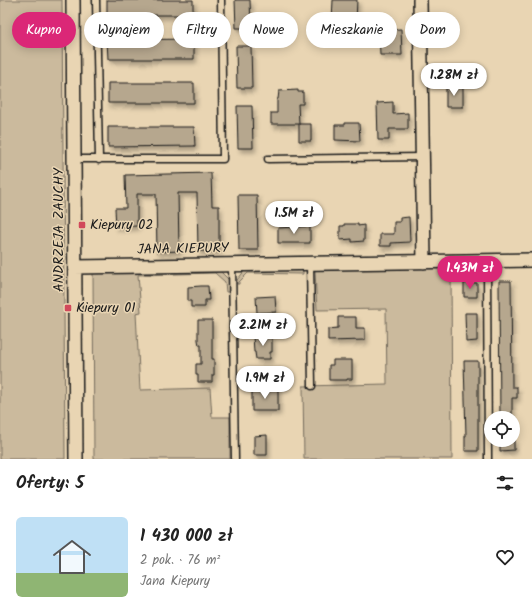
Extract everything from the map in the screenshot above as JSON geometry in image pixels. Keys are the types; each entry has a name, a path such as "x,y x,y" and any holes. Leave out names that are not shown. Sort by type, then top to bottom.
{"street":[{"name":"ANDRZEJA ZAUCHY","path":"73,0 76,459"},
{"path":"420,0 424,262"},
{"name":"JANA KIEPURY","path":"75,267 532,260"}],"lane":[{"path":"96,0 99,160"},
{"path":"74,159 222,158 221,0"},
{"path":"268,159 422,157"},
{"path":"310,263 312,386"},
{"path":"232,265 235,459"},
{"path":"487,265 488,459"}],"shaded area":[{"path":"0,0 62,0 62,12 12,12 12,48 62,48 65,459 0,459"},
{"path":"451,266 452,459 304,459 303,386 387,384 386,309 317,310 315,271 317,268"},
{"path":"247,268 303,269 303,274 248,273 239,282 239,284 237,284 237,280"},
{"path":"218,269 229,280 229,292 226,292 225,282 215,273 138,275 141,312 136,313 140,390 210,388 212,417 230,417 230,459 94,459 93,271"}],"building":[{"path":"107,0 193,0 193,12 172,12 172,15 164,15 164,12 107,12"},
{"path":"235,0 250,0 250,12 239,12 239,28 236,28"},
{"path":"333,0 357,0 356,12 332,12"},
{"path":"397,29 401,29 402,55 380,55 380,48 397,48"},
{"path":"164,39 172,39 172,48 194,48 194,59 108,59 107,48 164,48"},
{"path":"236,46 239,46 239,48 251,48 252,88 237,88"},
{"path":"108,83 194,83 194,103 108,103"},
{"path":"446,87 463,87 463,107 446,107"},
{"path":"298,90 298,92 303,92 303,104 298,104 299,124 271,124 271,113 277,113 277,99 279,91"},
{"path":"393,102 393,114 408,113 408,129 389,129 389,140 378,140 377,103"},
{"path":"237,106 252,106 253,148 238,148"},
{"path":"345,123 359,123 360,141 335,140 335,125 345,125"},
{"path":"299,124 311,124 311,141 299,141"},
{"path":"108,127 194,127 195,146 108,147"},
{"path":"211,173 212,206 219,206 219,251 198,251 197,193 178,193 179,251 157,252 156,194 137,194 137,226 116,227 115,208 126,208 125,175"},
{"path":"238,195 257,195 258,250 239,250"},
{"path":"409,217 410,242 391,243 391,246 380,246 380,234 394,234 394,222 400,222 400,218"},
{"path":"344,224 358,224 358,226 364,225 364,241 352,242 352,239 340,240 340,226 344,226"},
{"path":"310,226 310,243 278,243 278,228"},
{"path":"499,281 511,281 512,387 517,387 517,398 512,398 512,411 500,411"},
{"path":"464,283 477,283 477,297 464,297"},
{"path":"208,286 209,300 205,300 205,307 191,307 191,301 188,301 188,287"},
{"path":"275,296 276,312 257,313 256,297"},
{"path":"465,313 477,313 477,341 466,342"},
{"path":"338,317 356,317 356,328 365,328 365,340 328,341 328,329 338,328"},
{"path":"198,320 212,320 212,359 214,359 214,375 212,375 212,382 198,382 198,375 196,375 196,364 201,364 201,345 199,345 198,340"},
{"path":"253,336 272,336 272,352 270,352 270,359 256,359"},
{"path":"333,360 352,360 352,379 329,380 329,365 333,365"},
{"path":"464,361 478,361 478,451 465,451"},
{"path":"252,388 278,388 278,411 252,411"},
{"path":"267,435 267,455 254,455 254,436"},
{"path":"500,447 514,447 514,450 500,451"}],"place":[{"name":"Kiepury 02","path":"82,225"},
{"name":"Kiepury 01","path":"68,308"}]}
